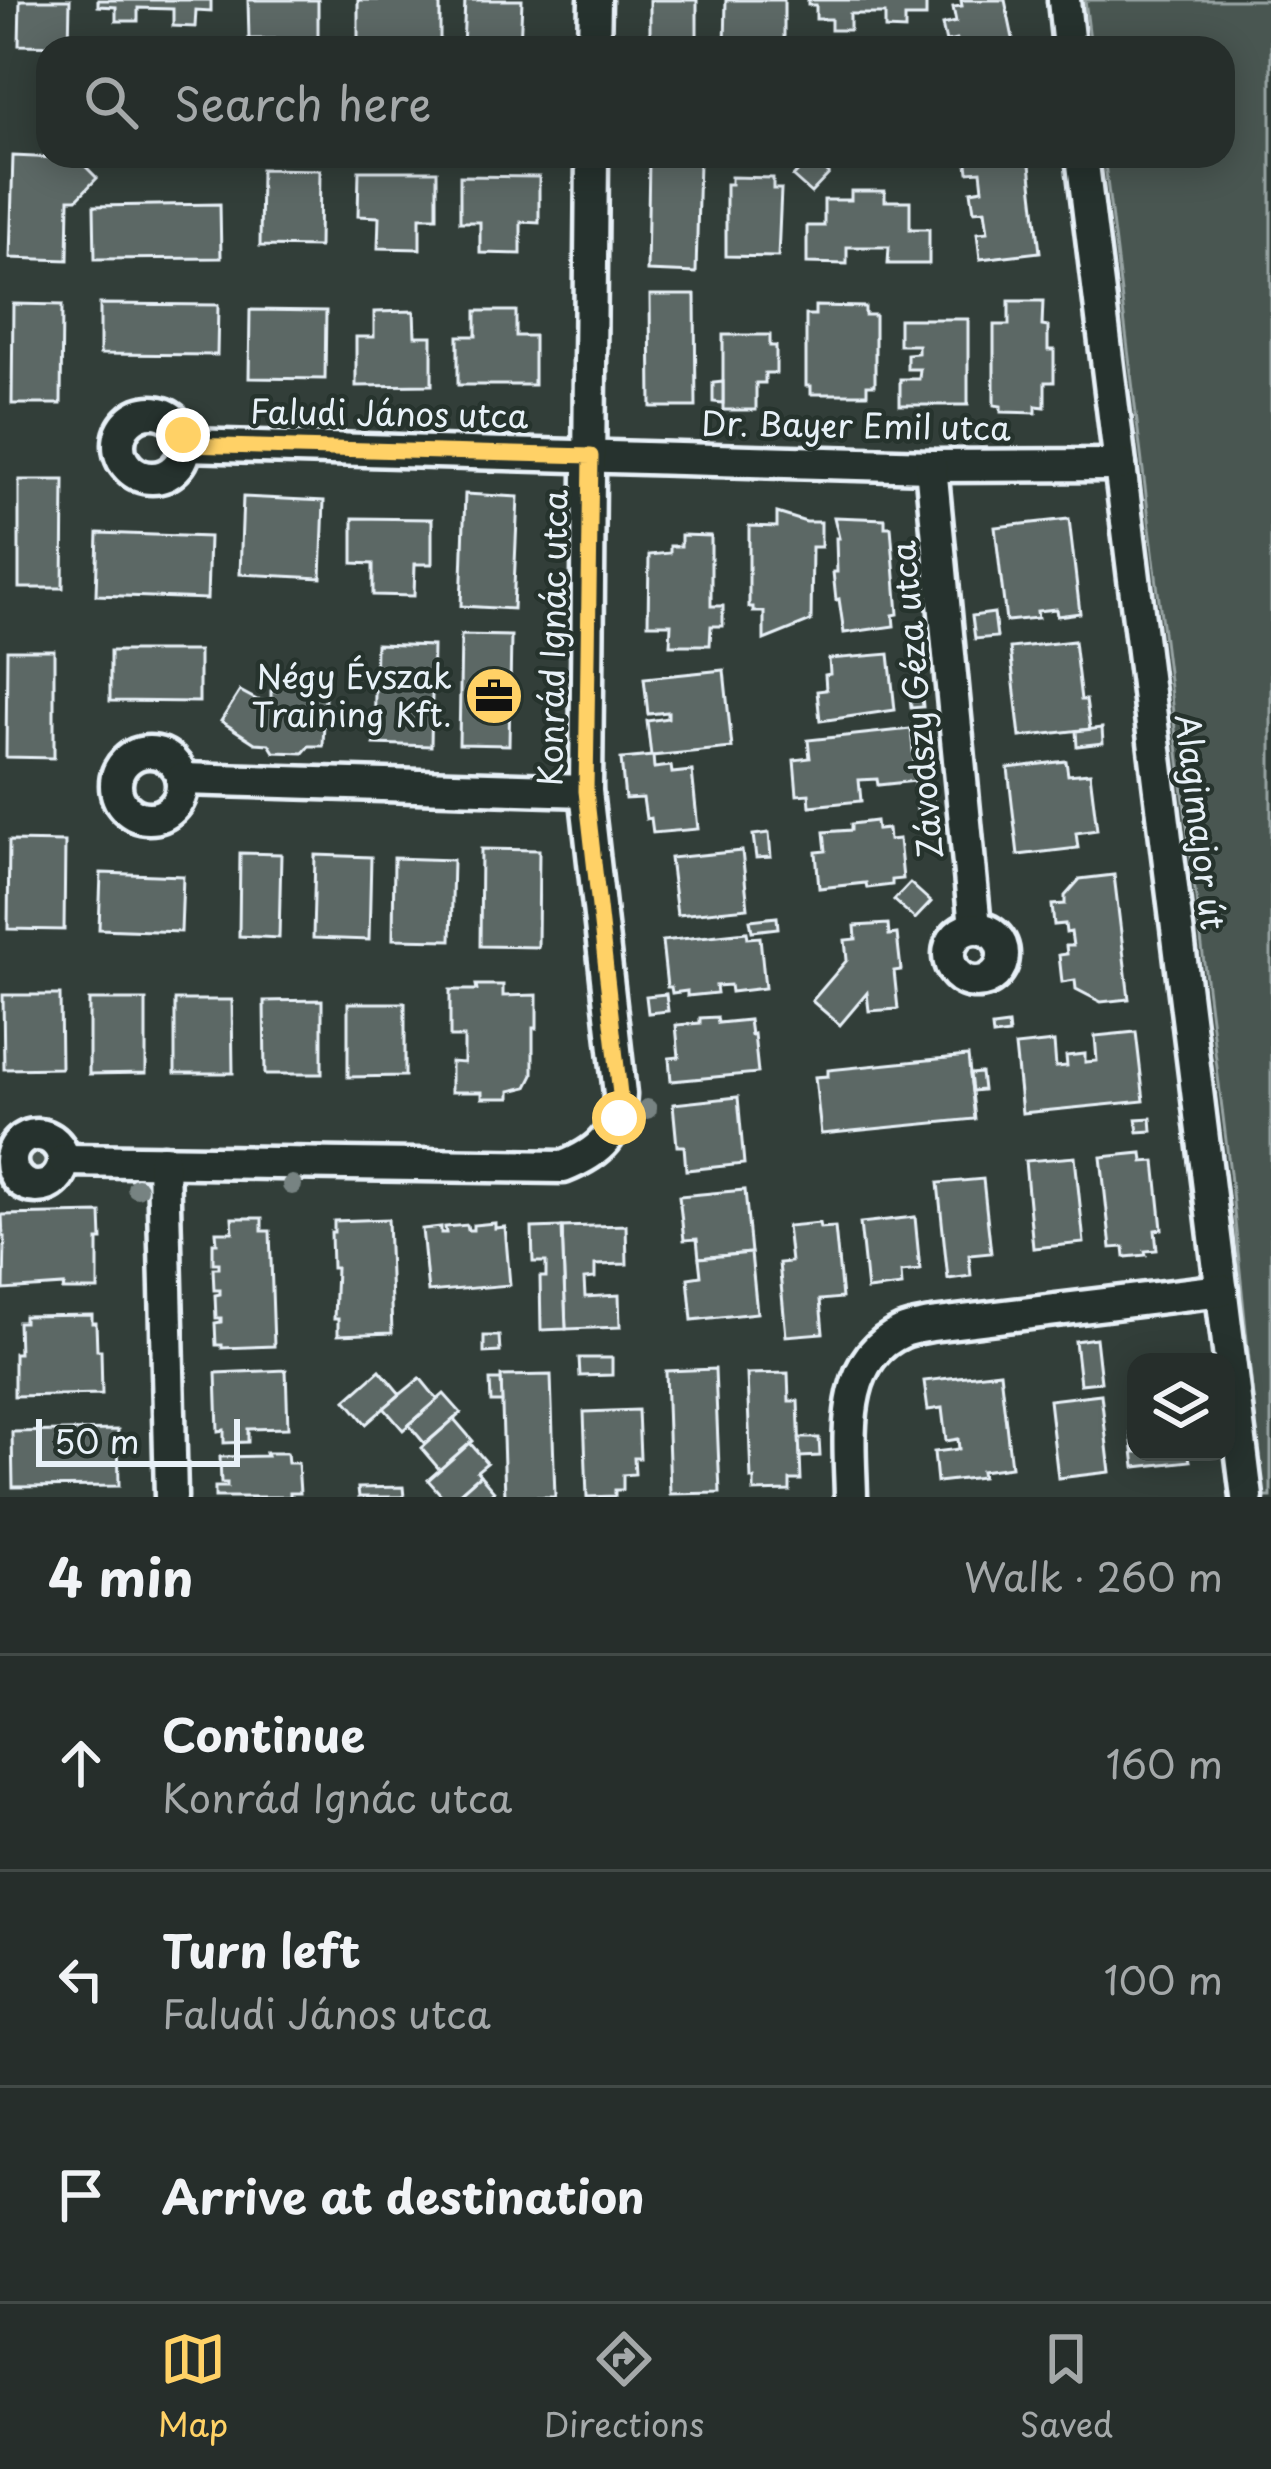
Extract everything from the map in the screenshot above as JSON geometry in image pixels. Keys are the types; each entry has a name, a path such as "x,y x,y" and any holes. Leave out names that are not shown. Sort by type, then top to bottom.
{"street":[{"path":"594,36 595,0"},
{"path":"1064,0 1068,36"},
{"name":"Konrád Ignác utca","path":"64,1160 563,1167 587,1158 608,1138 619,1118 586,791 592,168"},
{"name":"Alagimajor út","path":"1083,168 1247,1497"},
{"name":"Faludi János utca","path":"185,445 591,456"},
{"name":"Dr. Bayer Emil utca","path":"591,456 931,466 1120,465"},
{"name":"Závodszy Géza utca","path":"931,466 975,927"},
{"path":"182,779 586,791"},
{"path":"163,1161 171,1497"},
{"path":"851,1497 854,1390 863,1367 881,1346 903,1332 1222,1290"}],"shaded area":[{"path":"1085,0 1271,0 1271,1497 1263,1497 1230,1173 1105,168 1235,168 1235,36 1090,36"},
{"path":"37,1146 49,1150 53,1162 49,1174 37,1178 25,1174 21,1162 25,1150"}],"building":[{"path":"20,0 70,0 69,36 36,36 36,45 19,45"},
{"path":"98,0 211,0 211,11 196,10 195,27 173,26 173,9 138,8 138,21 116,21 116,7 98,6"},
{"path":"248,0 318,0 318,36 249,36"},
{"path":"358,0 440,0 440,36 358,36"},
{"path":"465,0 522,0 520,36 464,36"},
{"path":"650,0 697,0 697,36 650,36"},
{"path":"726,0 784,0 784,36 725,36"},
{"path":"808,0 926,0 926,17 905,17 905,30 885,29 885,14 850,14 850,30 831,30 831,19 816,19 816,5 808,5"},
{"path":"961,0 1005,0 1012,36 945,36 942,25 956,22 953,7 962,6"},
{"path":"13,156 36,157 36,168 87,168 97,178 77,199 69,199 68,260 10,258"},
{"path":"649,168 699,168 696,273 647,271"},
{"path":"801,168 823,168 829,174 811,193 793,177"},
{"path":"968,168 1030,168 1040,252 980,259 977,233 988,232 985,210 974,211 971,191 983,189 981,171 968,172"},
{"path":"261,169 320,170 319,247 260,246"},
{"path":"359,171 437,171 437,217 420,217 420,249 378,248 379,217 358,216"},
{"path":"460,176 539,177 539,223 521,222 521,254 480,253 480,222 460,222"},
{"path":"731,177 773,178 773,189 781,189 778,257 726,256 726,184 731,184"},
{"path":"851,191 885,191 885,201 910,201 910,229 929,229 929,264 888,264 889,247 847,247 847,264 807,263 807,226 824,226 824,200 851,200"},
{"path":"220,204 221,258 95,259 94,206"},
{"path":"650,295 695,295 696,407 651,407"},
{"path":"1009,301 1043,301 1042,326 1048,327 1048,350 1054,350 1054,382 1045,382 1045,407 1036,406 1036,413 1001,412 1001,406 994,405 994,325 1009,325"},
{"path":"13,304 62,305 61,404 12,404"},
{"path":"100,304 218,305 217,355 100,354"},
{"path":"815,306 865,307 865,315 875,315 875,385 867,385 867,394 811,394 811,386 806,386 806,315 815,315"},
{"path":"250,310 326,311 325,379 249,378"},
{"path":"414,311 415,336 432,336 432,385 356,386 356,337 374,337 374,312"},
{"path":"476,311 516,311 516,336 534,336 534,385 458,385 458,336 476,336"},
{"path":"899,319 968,319 968,405 900,405 900,379 919,379 920,369 907,369 907,354 918,353 918,345 899,345"},
{"path":"723,335 770,335 770,346 776,346 776,373 765,373 765,383 756,383 756,410 723,410"},
{"path":"723,382 723,403 713,402 713,383"},
{"path":"19,480 64,480 63,588 19,588"},
{"path":"465,494 518,497 513,609 461,606"},
{"path":"243,497 324,501 321,578 240,574"},
{"path":"777,513 821,522 821,547 812,547 811,621 764,640 764,612 749,607 749,526 777,527"},
{"path":"834,517 885,519 885,527 891,527 898,614 893,615 894,626 844,633 833,572 837,572 839,538"},
{"path":"353,518 432,519 432,564 415,564 414,596 373,595 373,564 353,563"},
{"path":"1069,519 1080,613 1057,616 1056,609 1037,611 1038,618 1006,621 995,527"},
{"path":"98,533 209,537 207,599 96,595"},
{"path":"681,535 711,536 711,606 723,606 723,626 711,626 710,645 670,645 671,624 648,624 649,555 670,553 670,546 681,546"},
{"path":"994,613 997,637 975,639 972,616"},
{"path":"461,635 511,636 509,745 459,744"},
{"path":"1074,641 1081,700 1086,700 1090,729 1020,737 1010,648"},
{"path":"376,644 433,646 431,746 374,744"},
{"path":"7,650 54,650 54,758 6,757"},
{"path":"110,651 199,651 199,702 110,701"},
{"path":"889,654 895,710 820,721 817,691 826,690 829,659"},
{"path":"724,670 732,748 651,756 647,721 668,718 668,712 648,714 644,678"},
{"path":"309,673 326,674 323,746 309,746 303,753 274,752 269,744 255,743 221,721 240,691 271,701 271,691 290,682 309,692"},
{"path":"922,696 923,707 911,708 910,697"},
{"path":"1102,728 1103,743 1077,746 1076,731"},
{"path":"911,729 916,781 878,785 877,779 859,780 861,801 810,806 809,794 797,795 794,760 810,758 808,740"},
{"path":"653,756 654,768 692,771 698,829 653,833 643,798 625,799 621,759"},
{"path":"1066,761 1068,775 1090,773 1097,830 1076,833 1078,848 1018,855 1008,768"},
{"path":"931,786 934,808 917,810 914,787"},
{"path":"876,821 877,830 888,829 889,840 899,839 903,879 867,888 866,883 819,888 816,852 826,851 824,832 851,830 851,824"},
{"path":"769,833 771,857 756,858 753,835"},
{"path":"9,841 65,842 64,930 8,929"},
{"path":"481,849 539,850 538,947 480,946"},
{"path":"742,851 748,908 677,915 670,858"},
{"path":"240,853 281,854 279,938 239,936"},
{"path":"315,855 371,857 369,940 313,938"},
{"path":"394,858 453,860 451,940 393,939"},
{"path":"101,873 183,876 181,932 99,929"},
{"path":"1114,875 1129,999 1101,1002 1076,989 1075,980 1062,982 1059,955 1067,954 1066,946 1073,946 1065,924 1054,925 1052,905 1065,904 1065,896 1080,879"},
{"path":"910,883 931,902 915,919 894,900"},
{"path":"777,917 778,928 752,931 750,920"},
{"path":"888,924 889,935 897,934 898,1009 869,1011 867,993 840,1025 812,1001 847,960 845,940 856,939 855,926"},
{"path":"747,932 748,938 760,937 765,988 731,992 730,985 716,986 717,993 687,996 687,991 672,993 667,987 662,941"},
{"path":"476,985 503,985 503,996 537,995 533,1075 527,1087 510,1091 510,1098 451,1092 451,1062 464,1063 464,1037 450,1037 450,990 477,990"},
{"path":"666,994 668,1011 648,1013 646,996"},
{"path":"3,995 60,995 61,1068 4,1069"},
{"path":"89,1000 146,1000 146,1073 89,1074"},
{"path":"175,1000 232,1000 233,1073 175,1073"},
{"path":"322,1000 322,1074 265,1074 264,1001"},
{"path":"348,1003 405,1003 405,1076 348,1077"},
{"path":"717,1017 718,1023 749,1020 758,1073 671,1081 669,1058 679,1057 676,1025"},
{"path":"1008,1025 1009,1034 993,1036 992,1027"},
{"path":"1136,1032 1144,1101 1022,1113 1015,1046 1054,1042 1056,1067 1067,1066 1066,1056 1085,1054 1085,1062 1097,1061 1095,1036"},
{"path":"968,1056 975,1119 821,1134 815,1077 828,1076 828,1070"},
{"path":"981,1073 983,1090 972,1091 970,1074"},
{"path":"738,1097 744,1164 686,1170 684,1146 677,1146 673,1104"},
{"path":"1151,1118 1152,1131 1138,1132 1136,1119"},
{"path":"1142,1153 1143,1162 1155,1161 1162,1229 1155,1230 1157,1250 1125,1257 1124,1247 1111,1248 1101,1157"},
{"path":"1075,1157 1084,1243 1033,1248 1025,1161"},
{"path":"983,1179 991,1253 969,1255 971,1276 948,1279 938,1183"},
{"path":"745,1190 751,1253 699,1258 697,1239 684,1240 679,1196"},
{"path":"101,1213 98,1290 63,1290 64,1286 4,1290 2,1215"},
{"path":"915,1217 920,1270 901,1272 902,1286 867,1290 860,1223"},
{"path":"232,1218 262,1218 262,1231 270,1231 274,1346 216,1345 215,1323 221,1318 216,1318 215,1295 220,1290 214,1290 213,1268 219,1268 219,1263 213,1263 213,1243 217,1243 216,1232 233,1232"},
{"path":"388,1219 392,1333 338,1335 336,1268 332,1268 334,1221"},
{"path":"495,1223 495,1228 505,1227 510,1285 428,1292 422,1229 441,1227 441,1233 446,1233 445,1227 467,1225 473,1230 473,1225"},
{"path":"819,1223 820,1228 835,1227 842,1298 820,1300 823,1333 786,1336 779,1263 791,1262 787,1226"},
{"path":"626,1225 627,1264 595,1265 595,1278 584,1279 585,1297 619,1295 620,1327 566,1329 562,1227"},
{"path":"562,1227 566,1329 541,1330 540,1277 546,1277 546,1262 533,1262 532,1228"},
{"path":"751,1253 757,1313 692,1320 688,1278 701,1276 699,1258"},
{"path":"92,1315 97,1350 101,1350 102,1394 14,1396 18,1322 24,1322 24,1316"},
{"path":"484,1336 499,1336 500,1352 484,1353"},
{"path":"1096,1338 1101,1382 1080,1384 1075,1341"},
{"path":"579,1358 612,1358 612,1375 580,1376"},
{"path":"715,1369 720,1493 670,1494 666,1371"},
{"path":"286,1370 288,1428 248,1429 248,1442 224,1443 224,1430 218,1431 216,1373"},
{"path":"380,1370 400,1394 366,1424 346,1400"},
{"path":"1000,1372 1011,1467 981,1471 982,1477 937,1482 934,1452 959,1449 958,1439 946,1441 942,1408 928,1410 924,1381"},
{"path":"788,1373 789,1401 798,1401 801,1480 790,1480 790,1491 754,1492 747,1374"},
{"path":"551,1375 555,1497 505,1497 501,1376"},
{"path":"420,1378 438,1400 403,1430 384,1408"},
{"path":"490,1380 501,1380 502,1402 491,1402"},
{"path":"444,1394 461,1413 425,1444 409,1425"},
{"path":"1101,1394 1110,1472 1058,1478 1049,1400"},
{"path":"638,1410 640,1458 634,1458 635,1474 623,1475 623,1490 615,1490 615,1496 587,1497 584,1412"},
{"path":"454,1419 473,1441 440,1470 421,1448"},
{"path":"118,1430 119,1486 13,1487 12,1432"},
{"path":"799,1438 819,1438 820,1456 800,1457"},
{"path":"470,1443 487,1463 455,1497 443,1497 428,1480"},
{"path":"287,1453 288,1463 298,1463 300,1493 215,1497 215,1487 227,1487 221,1483 220,1457"},
{"path":"1134,1461 1190,1461 1135,1467"},
{"path":"480,1475 494,1491 487,1497 455,1497"},
{"path":"403,1487 404,1497 359,1497 358,1488"}],"place":[{"name":"Négy Évszak Training Kft.","path":"494,696"}],"route":[{"path":"183,435 185,445 591,456 586,791 619,1118"}]}
